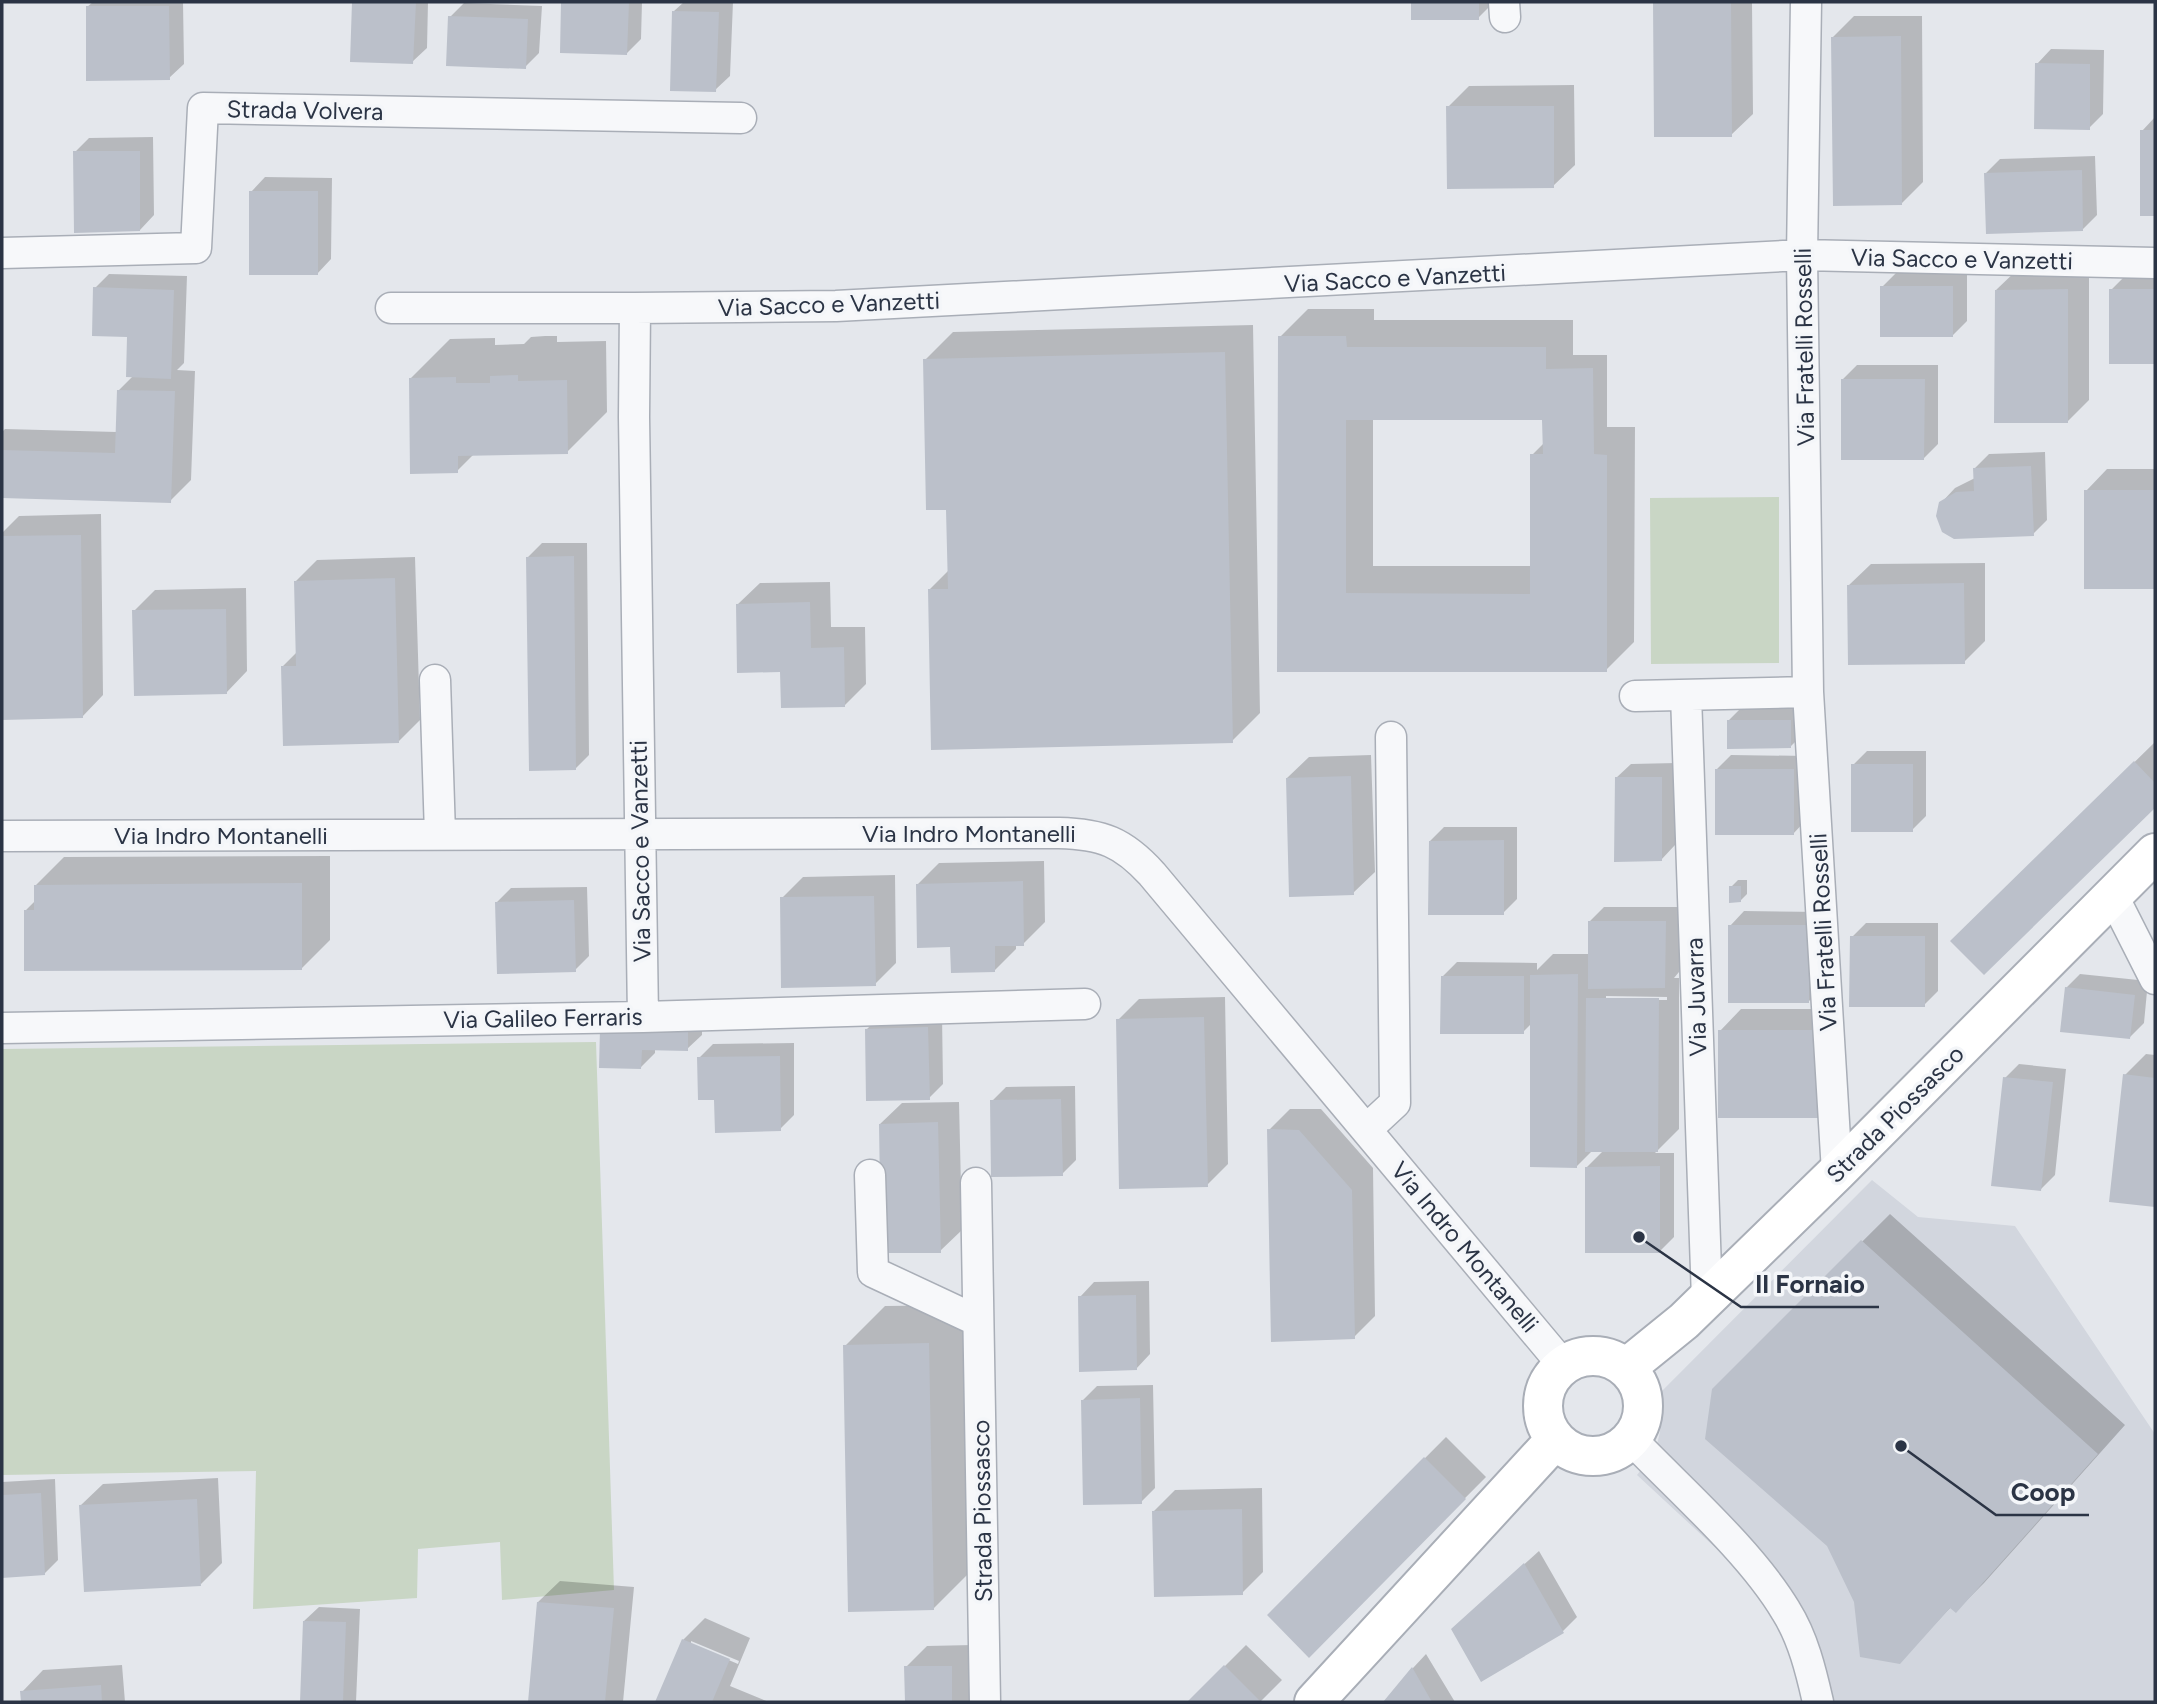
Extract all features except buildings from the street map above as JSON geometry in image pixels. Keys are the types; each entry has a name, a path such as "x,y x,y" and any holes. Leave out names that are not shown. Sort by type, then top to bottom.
{"street":[{"name":"Via Fratelli Rosselli","path":"1806,2 1802,256 1808,692 1837,1172"},
{"name":"Strada Volvera","path":"2,253 196,247 203,108 741,118"},
{"name":"Via Sacco e Vanzetti","path":"391,307 836,306 1802,256 2155,263"},
{"name":"Via Sacco e Vanzetti","path":"635,308 643,1017"},
{"path":"435,680 440,834"},
{"path":"1636,696 1808,692"},
{"name":"Via Juvarra","path":"1686,695 1707,1298"},
{"path":"1367,1129 1395,1102 1391,737"},
{"name":"Via Indro Montanelli","path":"2,836 1059,833 1087,834 1111,841 1134,854 1152,874 1563,1365"},
{"name":"Strada Piossasco","path":"1626,1368 1707,1298 1837,1172 2155,853"},
{"path":"2113,896 2155,979"},
{"name":"Via Galileo Ferraris","path":"2,1028 643,1017 1085,1004"},
{"path":"870,1175 873,1272 978,1321"},
{"name":"Strada Piossasco","path":"976,1182 985,1702"},
{"path":"1595,1355 1612,1359 1626,1368 1642,1394 1641,1418 1631,1439 1618,1449 1602,1455 1577,1453 1555,1440 1546,1426 1543,1401 1551,1377 1563,1365 1578,1357 1595,1355"},
{"path":"1631,1439 1756,1570 1787,1612 1805,1652 1818,1702"},
{"path":"1314,1702 1555,1440"}],"shaded area":[{"path":"1872,1180 1918,1217 2015,1226 2155,1434 2155,1702 1807,1702 1805,1681 1776,1617 1748,1578 1637,1475 1655,1453 1660,1432 1653,1400"}],"green space":[{"path":"1779,497 1779,663 1651,664 1650,498"},
{"path":"596,1042 614,1590 502,1600 500,1542 418,1549 417,1598 253,1609 256,1471 2,1475 2,1049"}],"place":[{"name":"Il Fornaio","path":"1639,1237"},
{"name":"Coop","path":"1901,1446"}]}
